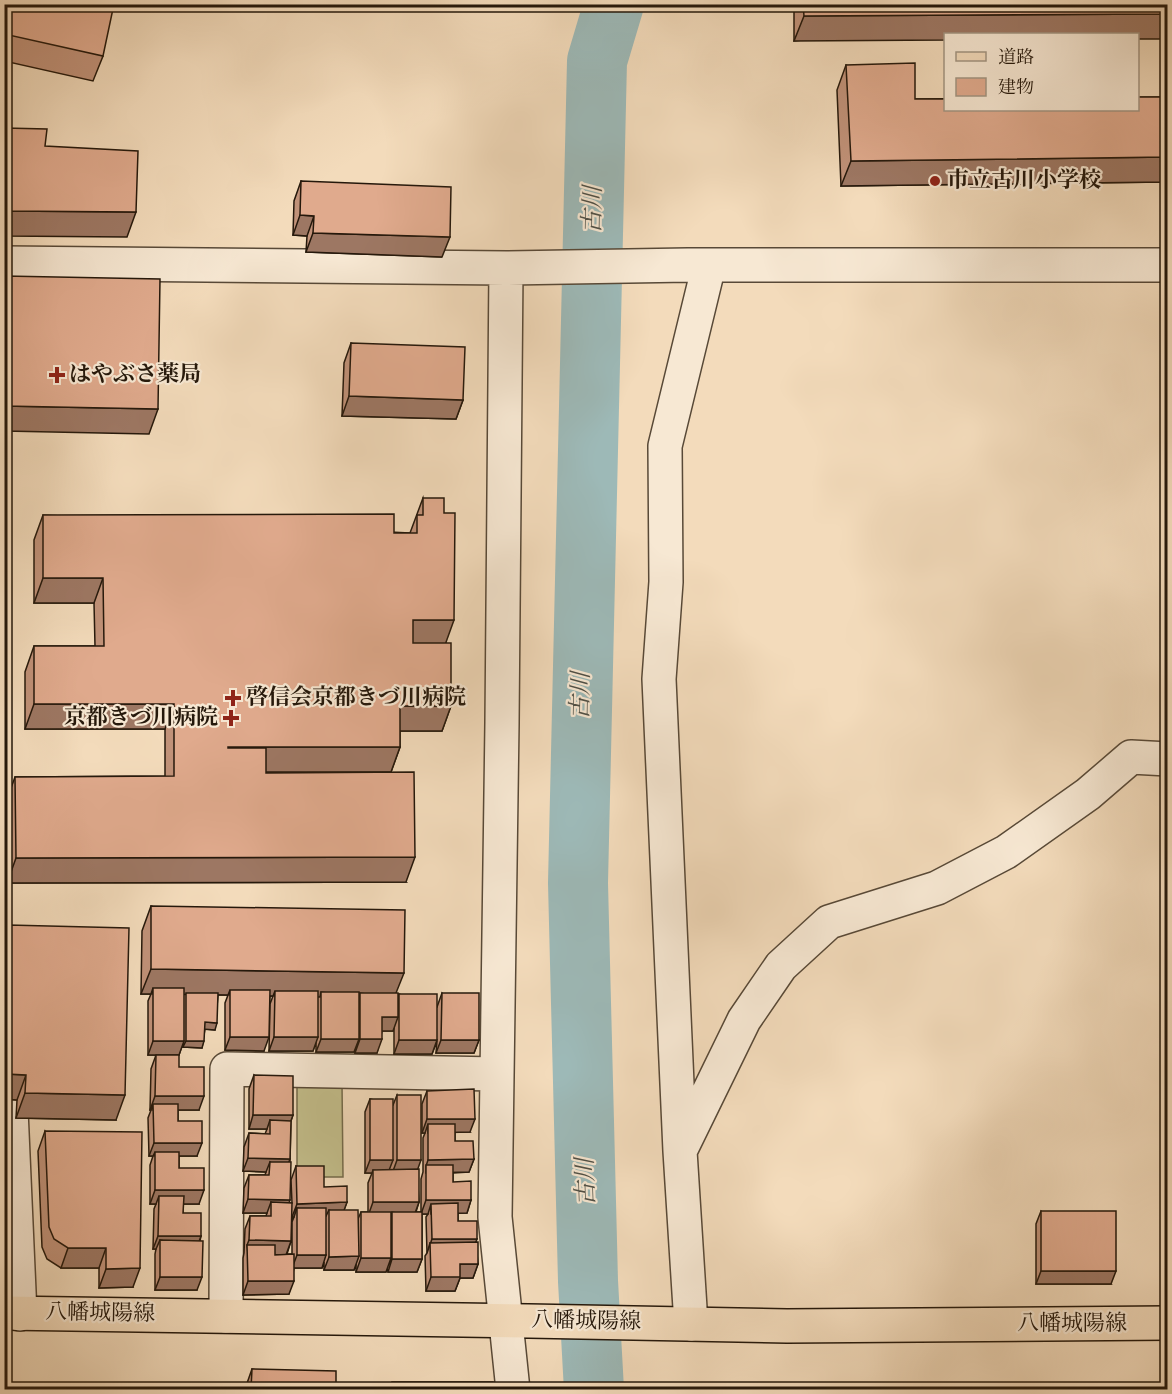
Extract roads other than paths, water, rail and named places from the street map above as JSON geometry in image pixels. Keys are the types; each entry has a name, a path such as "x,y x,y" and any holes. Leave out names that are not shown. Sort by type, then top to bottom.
{"main road":[{"name":"八幡城陽線","path":"12,1313 799,1326 1167,1323"}],"street":[{"path":"4,263 506,268 699,265 1166,273"},
{"path":"679,1324 680,1150 659,679 666,582 665,446 699,265"},
{"path":"506,268 495,1217 517,1321 513,1389"},
{"path":"680,1150 744,1020 782,966 830,922 937,888 1006,852 1088,794 1131,757 1167,759"},
{"path":"226,1316 227,1069 497,1074"},
{"path":"4,1110 11,1110 12,1313"}],"waterway":[{"name":"古川","path":"594,1390 588,1281 578,883 597,61 614,4"}],"place":[{"name":"市立古川小学校","path":"935,181"},
{"name":"はやぶさ薬局","path":"57,375"},
{"name":"啓信会京都きづ川病院","path":"233,698"},
{"name":"京都きづ川病院","path":"231,718"}]}
